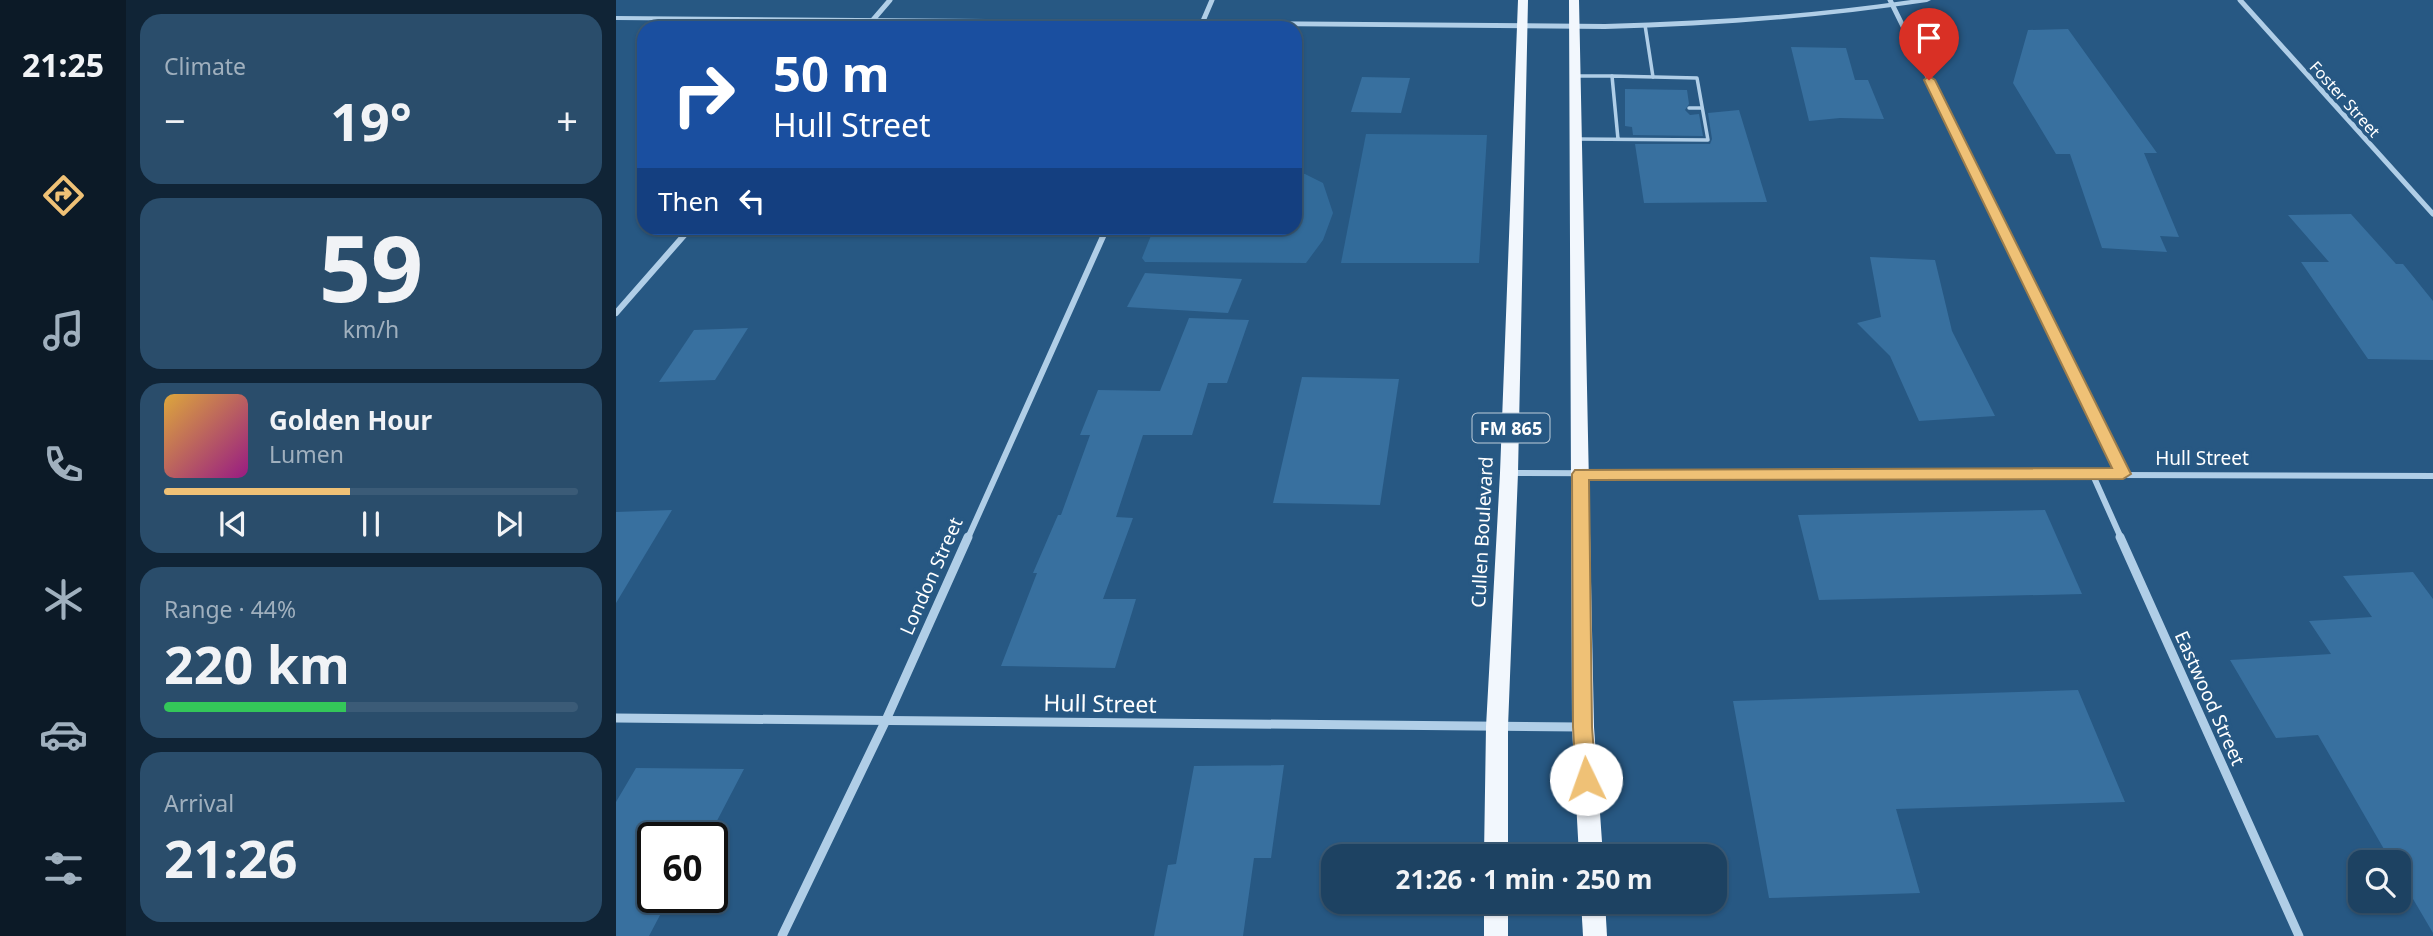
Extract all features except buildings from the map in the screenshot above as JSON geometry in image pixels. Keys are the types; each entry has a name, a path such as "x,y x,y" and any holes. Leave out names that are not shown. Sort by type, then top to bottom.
{"main road":[{"name":"Cullen Boulevard","path":"1496,844 1497,727 1509,472 1523,0"},
{"path":"1574,0 1583,727 1590,844"},
{"path":"1496,914 1496,936"},
{"path":"1594,914 1595,936"}],"street":[{"path":"873,19 890,0"},
{"path":"1203,21 1212,0"},
{"path":"1302,26 1522,28 1645,25 1814,16 1927,0"},
{"name":"Foster Street","path":"2240,0 2433,214"},
{"path":"1891,3 2123,474"},
{"path":"616,18 982,21"},
{"path":"616,313 685,235"},
{"name":"London Street","path":"782,936 886,720 1104,235"},
{"name":"Hull Street","path":"1509,472 2433,476"},
{"name":"Eastwood Street","path":"2092,473 2299,936"},
{"name":"Hull Street","path":"616,718 1583,727"}],"lane":[{"path":"1645,25 1653,77"},
{"path":"1576,76 1696,78 1708,140 1576,139"},
{"path":"1612,76 1618,139"},
{"path":"1615,106 1625,106"},
{"path":"1689,108 1702,108"}],"shaded area":[{"path":"1366,134 1487,135 1479,263 1341,263"},
{"path":"1302,174 1323,183 1333,213 1323,240 1306,263 1145,262 1142,258 1151,235 1302,235"}],"route":[{"path":"1586,779 1580,474 2123,474 1929,80"}]}
